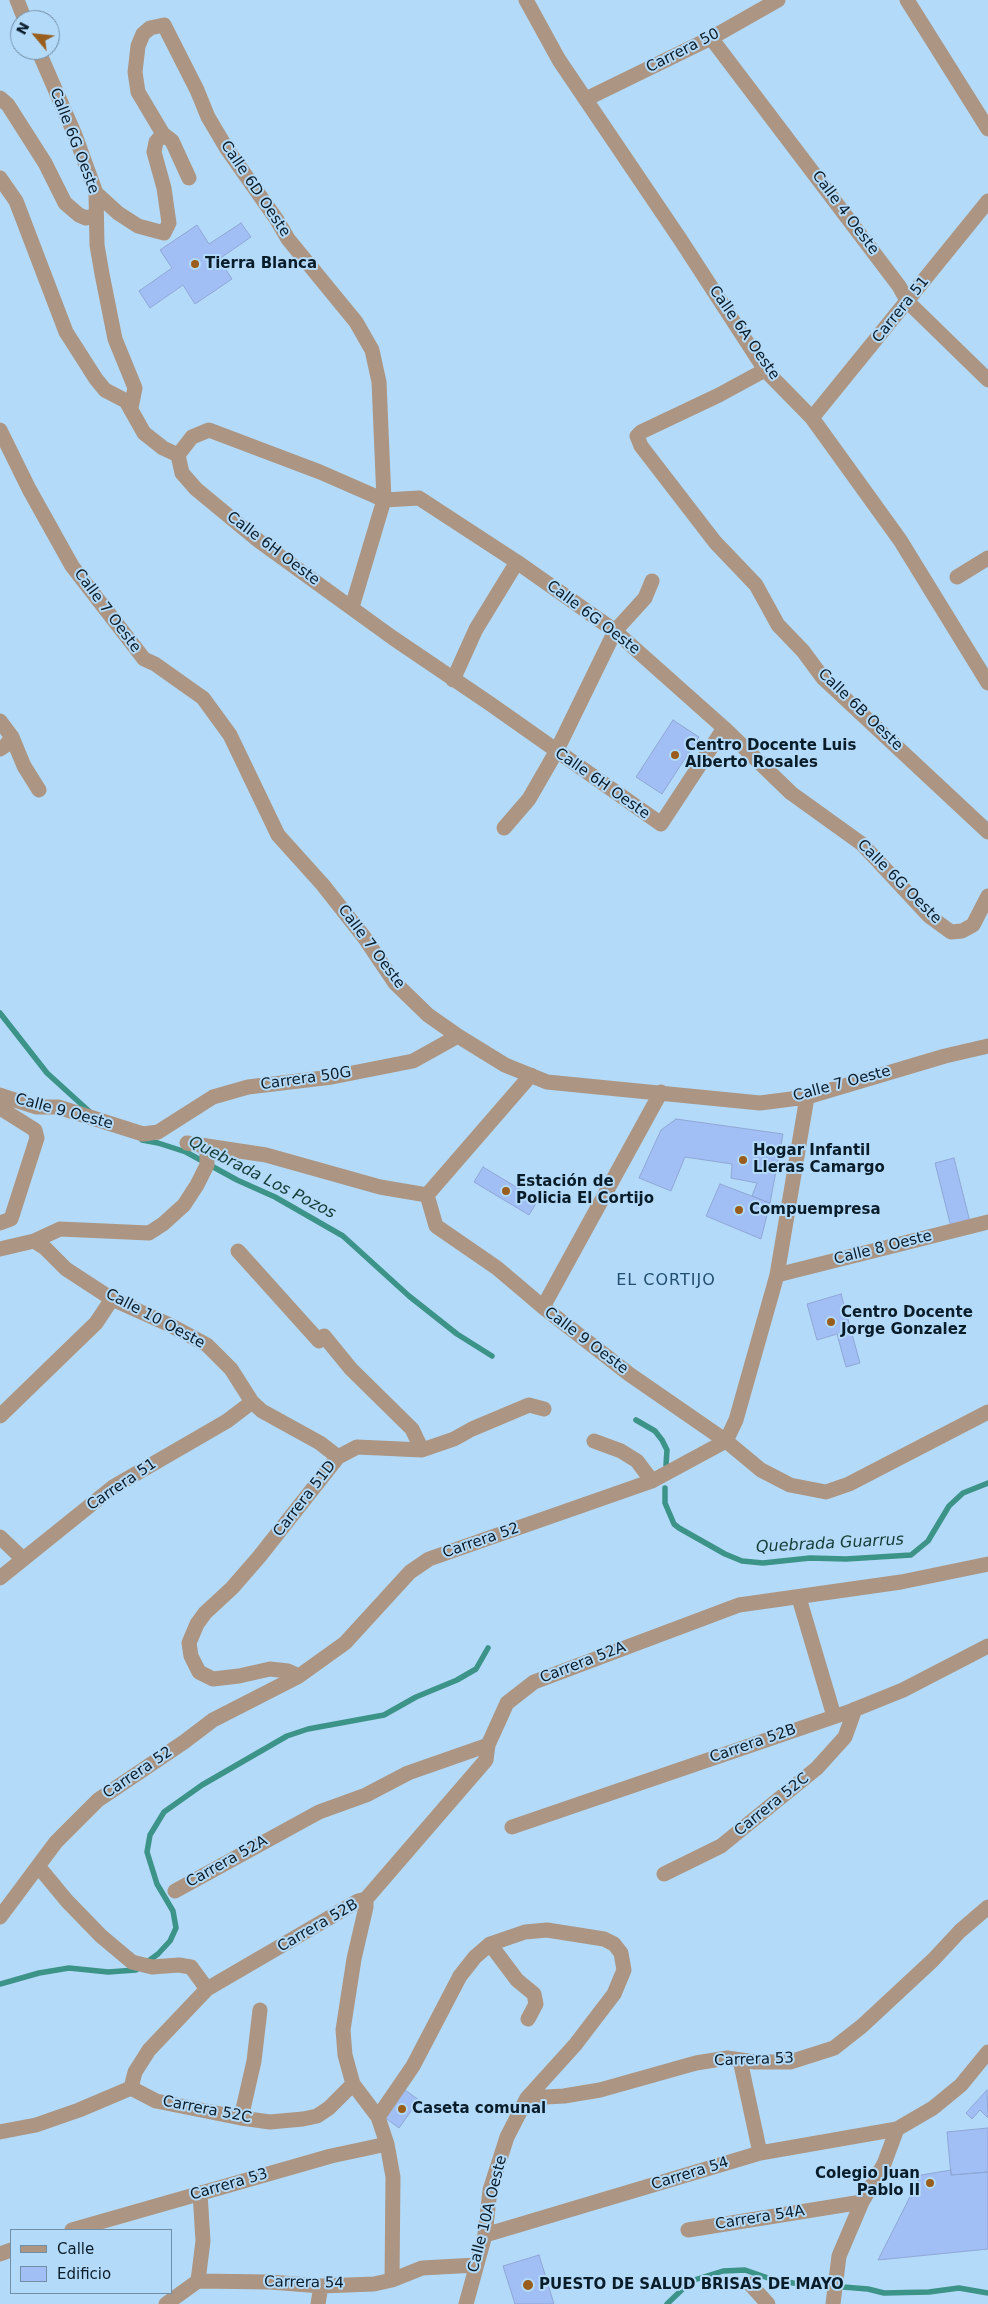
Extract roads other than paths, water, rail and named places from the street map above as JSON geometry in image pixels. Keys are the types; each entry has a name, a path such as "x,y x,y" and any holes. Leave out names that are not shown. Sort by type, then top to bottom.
{"street":[{"name":"Calle 6A Oeste","path":"526,0 558,60 586,99 765,370 812,418 917,564 957,636 988,683"},
{"name":"Carrera 50","path":"586,99 710,38 778,0"},
{"path":"907,0 988,129"},
{"name":"Calle 6D Oeste","path":"163,134 138,92 135,72 138,46 143,34 150,28 164,26 197,90 208,117 227,149 278,220 288,239 356,322 372,350 380,382 384,500"},
{"name":"Calle 4 Oeste","path":"710,38 899,286 908,302 988,380"},
{"name":"Calle 6G Oeste","path":"42,60 75,134 96,193 97,245 115,339 135,388 131,408"},
{"path":"0,98 8,106 45,163 65,203 79,215 86,218 96,215"},
{"path":"96,193 118,213 138,226 164,234 169,223 164,188 154,152 156,142 163,134 172,140 189,178"},
{"path":"0,178 16,201 38,255 58,313 79,356 105,390 126,401 144,433 163,448 178,455"},
{"name":"Carrera 51","path":"812,418 988,201"},
{"name":"Calle 6B Oeste","path":"765,370 719,395 641,432 637,436 644,453 701,521 716,542 756,586 778,625 804,651 823,678 988,832"},
{"name":"Calle 7 Oeste","path":"0,430 72,566 144,659 155,664 204,698 230,735 278,835 323,885 364,936 395,983 428,1015 458,1036 505,1065 547,1082 760,1102 808,1097 945,1056 988,1046"},
{"name":"Calle 6G Oeste","path":"178,455 192,437 209,430 320,472 384,500 419,498 518,562 615,631 724,728 791,793 862,844 929,916 951,932 962,931 973,925 988,896"},
{"name":"Calle 6H Oeste","path":"178,455 182,473 196,489 259,541 352,606 392,638 489,703 556,752 661,824 724,728"},
{"path":"352,606 384,500"},
{"path":"958,577 988,558"},
{"path":"453,680 476,629 518,562"},
{"path":"504,828 529,799 556,752 615,631 645,598 652,581"},
{"path":"0,721 12,737 24,766 39,790"},
{"path":"0,749 6,746 12,737"},
{"name":"Carrera 50G","path":"158,1132 212,1097 248,1087 332,1077 413,1061 458,1036"},
{"path":"187,1143 266,1155 380,1187 427,1195 530,1075"},
{"path":"543,1307 660,1092"},
{"name":"Calle 9 Oeste","path":"0,1095 36,1107 58,1107 143,1134 158,1132"},
{"path":"726,1441 736,1420 777,1275 808,1097"},
{"name":"Calle 9 Oeste","path":"0,1108 35,1130 37,1138 11,1219 0,1223"},
{"path":"0,1249 34,1241 60,1229 149,1233 163,1224 184,1204 198,1185 207,1165 206,1146"},
{"name":"Calle 9 Oeste","path":"427,1195 436,1226 497,1268 543,1307 630,1374 726,1441 761,1470 790,1485 826,1492 850,1484 988,1412"},
{"name":"Calle 8 Oeste","path":"777,1275 988,1222"},
{"name":"Calle 10 Oeste","path":"34,1241 45,1248 66,1269 112,1299 170,1325 207,1345 231,1369 252,1402 262,1410 320,1443 338,1457"},
{"path":"238,1250 351,1369 412,1429 422,1450"},
{"path":"0,1416 96,1323 112,1299"},
{"name":"Carrera 51","path":"0,1578 113,1487 227,1421 252,1402"},
{"name":"Carrera 51D","path":"299,1676 288,1671 270,1669 213,1679 199,1672 191,1656 189,1643 196,1624 254,1563 338,1457 357,1447 422,1450 454,1439 472,1429 529,1405 544,1409"},
{"path":"594,1441 621,1451 637,1461 652,1481"},
{"name":"Carrera 52","path":"0,1917 56,1842 98,1800 213,1720 299,1676 348,1641 410,1572 429,1559 652,1481 726,1441"},
{"path":"0,1537 23,1559"},
{"name":"Carrera 52A","path":"175,1890 319,1812 366,1794 408,1773 488,1745 507,1703 534,1682 739,1605 902,1582 988,1564"},
{"path":"799,1598 834,1716"},
{"name":"Carrera 52B","path":"512,1826 855,1710 903,1690 988,1646"},
{"name":"Carrera 52C","path":"664,1874 721,1846 817,1768 844,1737 855,1710"},
{"name":"Carrera 52B","path":"131,2088 135,2072 149,2050 207,1989 358,1901 366,1899 486,1760 488,1745"},
{"path":"38,1866 67,1901 101,1936 132,1962 152,1968 179,1965 191,1967 207,1989"},
{"path":"366,1899 343,2030 345,2055 353,2084 378,2117 387,2144 393,2178 392,2280"},
{"name":"Carrera 53","path":"527,2098 582,2093 696,2063 727,2058 755,2062 790,2062 834,2048 862,2026 988,1906"},
{"name":"Calle 10A Oeste","path":"466,2304 485,2236 490,2190 507,2137 527,2098 575,2045 614,1994 624,1970 621,1953 614,1944 604,1939 547,1930 525,1932 490,1944"},
{"path":"378,2117 413,2066 460,1976 475,1957 490,1944 517,1980 534,1994 536,2004 528,2019"},
{"path":"241,2118 254,2061 260,2010"},
{"path":"833,2304 839,2256 862,2202 884,2164 898,2129 933,2108 961,2085 988,2052"},
{"path":"740,2060 760,2153"},
{"name":"Carrera 52C","path":"131,2088 156,2100 241,2118 270,2122 317,2116 329,2108 353,2084"},
{"path":"0,2132 36,2124 79,2110 131,2088"},
{"name":"Carrera 54","path":"485,2236 760,2153 898,2129"},
{"name":"Carrera 53","path":"75,2229 330,2156 387,2144"},
{"path":"166,2304 198,2281 203,2241 200,2193"},
{"name":"Carrera 54A","path":"688,2230 862,2202"},
{"name":"Carrera 54","path":"198,2281 270,2282 321,2286 374,2284 392,2280 422,2268 476,2265"},
{"path":"750,2284 768,2304"},
{"path":"318,2304 321,2286"}],"waterway":[{"name":"Quebrada Los Pozos","path":"0,1013 47,1073 91,1113"},
{"name":"Quebrada Los Pozos","path":"142,1140 186,1152 237,1180 275,1197 343,1236 409,1296 457,1334 492,1356"},
{"name":"Quebrada Los Pozos","path":"636,1420 655,1431 662,1440 667,1450 666,1465"},
{"name":"Quebrada Guarrus","path":"665,1488 665,1503 674,1524 679,1528 725,1554 742,1561 763,1563 810,1558 846,1559 911,1555 928,1541 949,1506 963,1493 988,1483"},
{"name":"Quebrada Guarrus","path":"0,1984 39,1973 69,1968 108,1972 136,1970 158,1954 170,1941 176,1928 173,1911 157,1884 147,1852 150,1835 164,1812 202,1785 287,1736 308,1729 384,1715 416,1697 457,1680 476,1669 488,1648"},
{"path":"667,2304 691,2281 723,2271 745,2270 771,2279 793,2283 868,2289 884,2293 929,2292 959,2288 988,2293"}],"place":[{"name":"Tierra Blanca","path":"195,264"},
{"name":"Centro Docente Luis Alberto Rosales","path":"675,755"},
{"name":"Hogar Infantil Lleras Camargo","path":"743,1160"},
{"name":"Estación de Policia El Cortijo","path":"506,1191"},
{"name":"Compuempresa","path":"739,1210"},
{"name":"Centro Docente Jorge Gonzalez","path":"831,1322"},
{"name":"Caseta comunal","path":"402,2109"},
{"name":"Colegio Juan Pablo II","path":"930,2183"},
{"name":"PUESTO DE SALUD BRISAS DE MAYO","path":"528,2285"}],"district":[{"name":"EL CORTIJO","path":"666,1281"}]}
